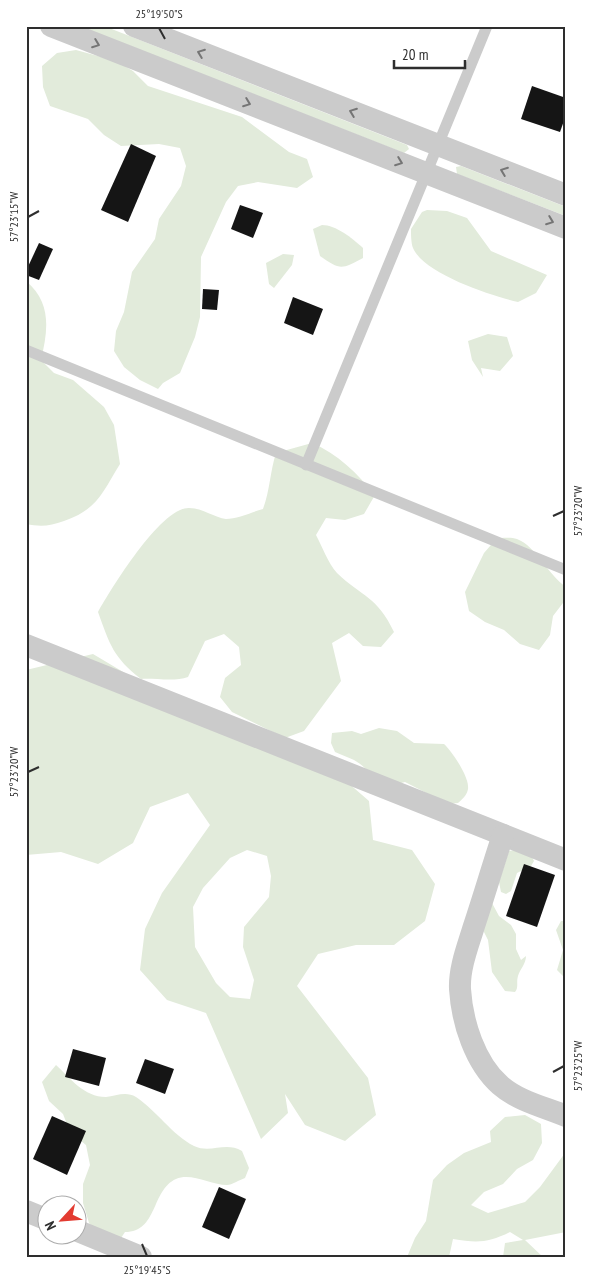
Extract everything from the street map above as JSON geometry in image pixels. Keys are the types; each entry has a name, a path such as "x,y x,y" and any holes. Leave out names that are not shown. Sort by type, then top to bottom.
{"street":[{"path":"51,26 566,228"},
{"path":"134,26 566,195"},
{"path":"26,645 566,860"},
{"path":"503,835 462,965 460,988 464,1013 471,1042 488,1071 500,1085 513,1094 566,1116"},
{"path":"26,1211 38,1216"},
{"path":"88,1236 136,1256"}],"lane":[{"path":"306,464 487,26"},
{"path":"26,350 566,570"}],"green space":[{"path":"79,26 104,26 407,145 409,149 404,153"},
{"path":"76,50 116,61 133,71 148,86 242,117 289,152 307,159 313,177 297,188 258,182 238,186 226,202 201,257 200,317 195,337 180,373 163,383 158,389 140,380 124,367 114,351 116,331 124,312 132,272 155,239 159,219 181,186 186,166 180,148 159,144 121,146 104,135 88,119 50,106 43,87 42,66 57,53"},
{"path":"461,166 566,207 566,216 457,174 456,167"},
{"path":"427,210 447,211 467,218 491,251 547,275 536,293 518,302 476,289 430,267 413,248 411,238 411,229 422,212"},
{"path":"322,225 333,227 354,240 363,248 363,258 350,265 341,267 332,264 320,256 313,229"},
{"path":"283,254 294,255 292,265 274,288 269,284 266,263"},
{"path":"26,281 40,298 46,318 41,360 54,373 73,380 104,407 114,425 120,464 98,499 85,511 59,523 45,526 26,524"},
{"path":"488,334 507,337 513,356 500,371 481,368 483,377 472,360 468,341"},
{"path":"312,443 321,447 346,465 375,495 364,514 345,520 326,518 316,535 337,573 375,604 388,620 394,632 381,647 363,646 349,633 332,643 341,681 304,731 285,738 232,712 220,697 225,678 241,665 239,647 224,634 205,641 188,677 171,680 141,679 118,657 98,612 138,551 151,534 165,521 178,511 189,508 226,519 240,517 263,509 276,453"},
{"path":"497,538 515,538 524,543 531,548 554,576 566,587 566,599 553,616 550,635 539,650 520,644 504,630 485,622 469,611 465,592 484,553"},
{"path":"93,654 192,713 339,775 369,801 373,840 412,850 435,884 425,921 394,945 356,945 318,954 297,986 368,1078 376,1115 345,1141 305,1125 285,1094 288,1113 261,1139 206,1013 167,1000 140,970 145,929 162,893 210,825 188,793 150,807 133,843 98,864 61,852 26,855 26,670","holes":["247,850 267,856 271,876 269,897 244,927 243,947 254,980 250,999 230,997 216,983 195,947 193,907 203,888 230,858"]},
{"path":"379,728 397,731 414,743 444,744 463,770 468,789 464,798 458,803 448,804 405,782 387,784 381,782 361,764 335,752 331,743 332,733 352,731 361,734"},
{"path":"520,849 532,857 534,861 531,866 517,873 511,891 506,894 501,892 499,882 509,851"},
{"path":"492,903 499,916 511,925 516,934 516,949 521,960 526,956 518,976 515,992 505,991 492,972 488,940 483,930"},
{"path":"561,921 566,921 566,979 557,970 563,950 556,930"},
{"path":"56,1065 78,1086 91,1094 106,1097 121,1094 132,1095 151,1109 178,1135 194,1146 206,1149 230,1147 242,1151 249,1168 245,1178 227,1185 188,1177 176,1179 168,1184 162,1192 149,1218 143,1225 136,1230 125,1232 121,1238 102,1238 89,1223 88,1196 83,1196 83,1184 90,1165 86,1145 70,1132 63,1114 49,1101 42,1082"},
{"path":"525,1115 541,1124 542,1143 533,1160 517,1169 503,1184 484,1192 471,1205 488,1213 525,1202 540,1187 565,1153 566,1232 525,1240 543,1257 503,1257 505,1243 523,1240 510,1232 482,1241 453,1239 449,1257 407,1257 415,1238 426,1221 433,1180 447,1165 464,1153 491,1142 490,1131 505,1117"}],"building":[{"path":"532,86 566,98 566,115 560,132 521,119"},
{"path":"131,144 156,156 128,222 101,210"},
{"path":"240,205 263,213 253,238 231,229"},
{"path":"39,243 53,249 39,280 26,275 26,271"},
{"path":"203,289 219,290 217,310 202,309"},
{"path":"293,297 323,309 313,335 284,323"},
{"path":"524,864 555,875 537,927 506,916"},
{"path":"73,1049 106,1058 99,1086 65,1077"},
{"path":"145,1059 174,1069 165,1094 136,1083"},
{"path":"52,1116 86,1131 67,1175 33,1159"},
{"path":"219,1187 246,1199 229,1239 202,1227"}]}
